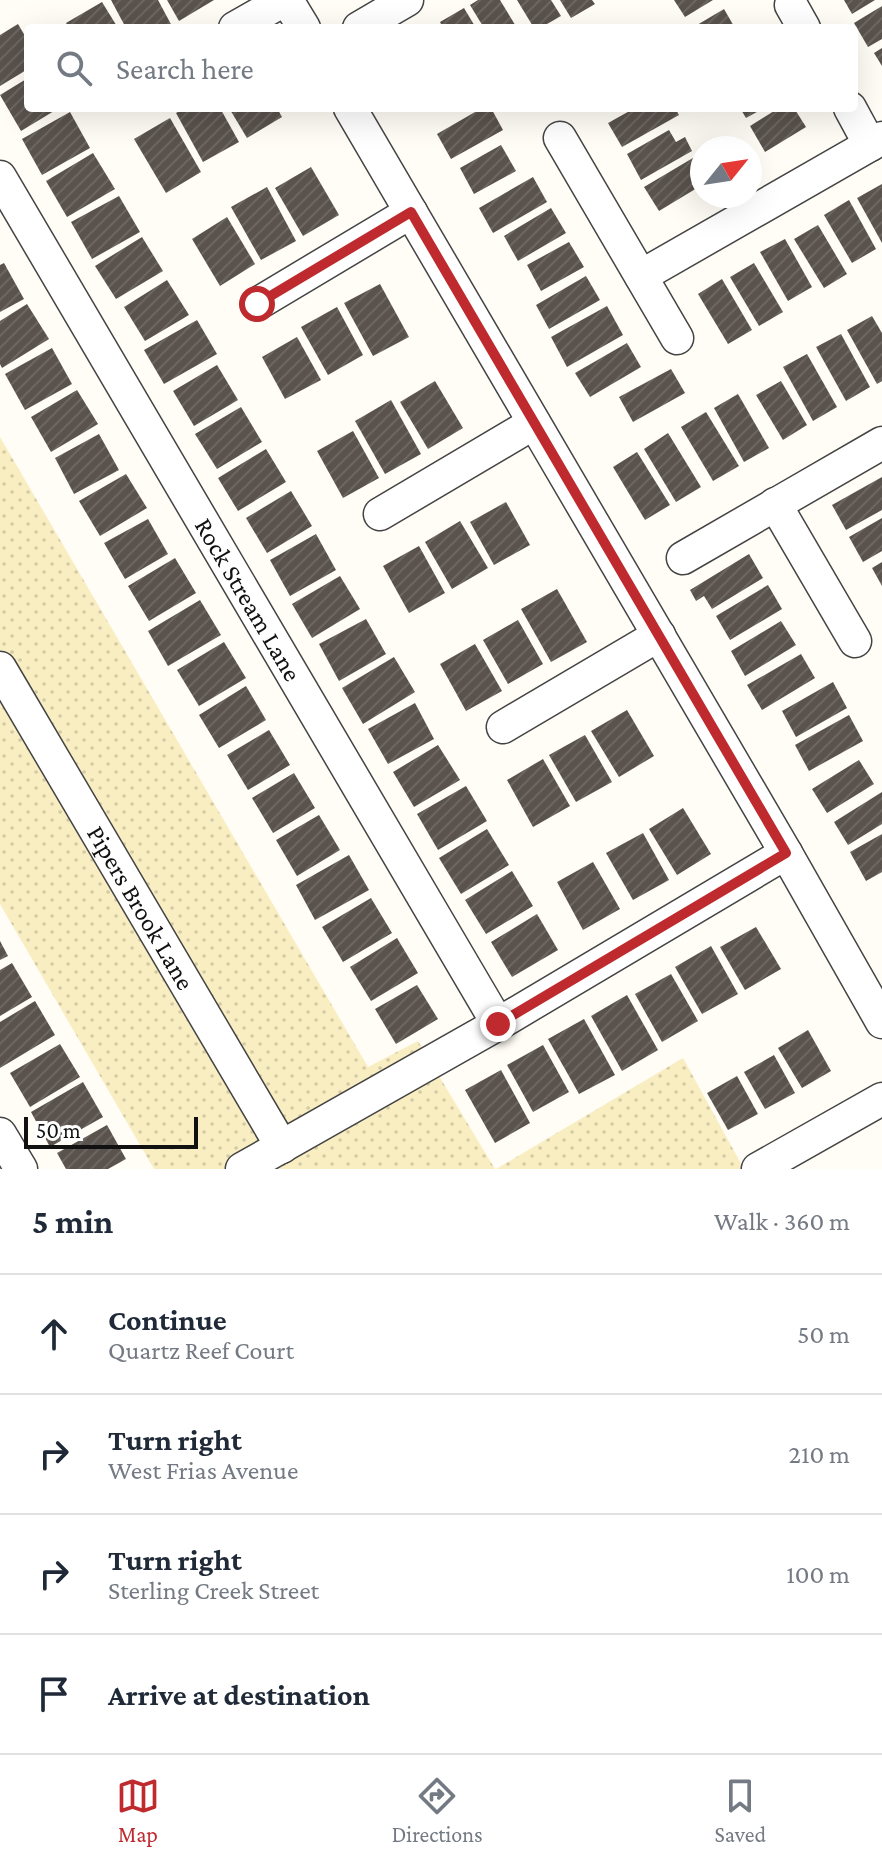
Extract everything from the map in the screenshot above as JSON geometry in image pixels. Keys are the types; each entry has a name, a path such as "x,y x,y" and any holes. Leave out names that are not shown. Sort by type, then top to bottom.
{"street":[{"path":"242,24 286,0 301,24"},
{"path":"366,24 407,0"},
{"path":"352,112 882,1022"},
{"path":"641,276 876,141 853,112"},
{"path":"560,138 677,338"},
{"name":"Rock Stream Lane","path":"0,177 498,1024"},
{"path":"257,304 411,212"},
{"path":"380,514 534,423"},
{"path":"683,558 882,443"},
{"path":"775,504 855,641"},
{"path":"503,727 659,635"},
{"name":"Pipers Brook Lane","path":"0,668 282,1147"},
{"path":"242,1169 498,1024 786,853"},
{"path":"758,1169 882,1099"},
{"path":"0,1134 21,1169"}],"sand":[{"path":"0,437 368,1067 418,1041 495,1169 154,1169 0,904"},
{"path":"683,1058 744,1169 496,1169"}],"building":[{"path":"111,0 158,0 171,24 124,24"},
{"path":"167,0 214,0 179,21"},
{"path":"478,0 500,0 515,24 482,24 470,5"},
{"path":"517,0 551,0 561,16 547,24 532,24"},
{"path":"560,0 592,0 595,4 571,18"},
{"path":"674,0 713,0 685,17"},
{"path":"844,0 875,0 852,14"},
{"path":"102,2 116,24 67,24"},
{"path":"882,6 882,39 868,47 858,24 854,23"},
{"path":"464,8 474,24 441,24"},
{"path":"724,9 733,24 699,24"},
{"path":"18,24 24,34 24,71 0,86 0,35"},
{"path":"882,48 882,66 874,53"},
{"path":"24,80 24,112 52,112 21,131 0,95"},
{"path":"70,112 90,148 42,175 22,139"},
{"path":"222,112 239,142 203,162 176,113"},
{"path":"231,112 279,112 282,117 247,138"},
{"path":"475,112 493,112 503,130 451,159 437,134"},
{"path":"628,112 677,112 679,115 622,147 608,123"},
{"path":"742,112 757,112 746,118"},
{"path":"773,112 797,112 806,127 765,152 762,136 756,136 750,126"},
{"path":"170,118 201,172 166,193 134,139"},
{"path":"669,130 676,142 685,137 690,147 690,152 641,180 627,154"},
{"path":"501,145 516,171 474,194 460,168"},
{"path":"93,153 115,189 67,217 46,181"},
{"path":"690,160 690,192 659,211 644,187"},
{"path":"311,167 339,215 303,236 275,188"},
{"path":"533,177 547,202 493,233 479,208"},
{"path":"882,184 882,243 857,198"},
{"path":"267,187 296,241 261,260 231,207"},
{"path":"119,196 140,232 92,259 71,222"},
{"path":"849,200 876,249 852,263 824,215"},
{"path":"551,208 566,233 518,261 504,236"},
{"path":"227,217 255,264 220,286 192,239"},
{"path":"818,225 847,274 824,288 794,239"},
{"path":"142,237 163,271 116,299 95,266"},
{"path":"785,239 812,287 788,301 760,252"},
{"path":"569,242 584,267 541,291 527,265"},
{"path":"4,263 24,299 0,312 0,265"},
{"path":"754,263 783,312 759,326 730,277"},
{"path":"586,276 600,300 549,329 536,305"},
{"path":"722,279 752,330 728,344 698,294"},
{"path":"167,280 189,315 145,341 124,307"},
{"path":"380,284 409,337 373,356 344,303"},
{"path":"27,304 49,339 2,368 0,321"},
{"path":"607,306 623,335 567,367 551,337"},
{"path":"337,307 363,355 328,375 301,327"},
{"path":"872,316 882,333 882,381 877,384 847,330"},
{"path":"197,320 217,354 164,384 144,350"},
{"path":"841,334 870,387 846,401 816,347"},
{"path":"297,337 321,380 285,399 262,357"},
{"path":"627,343 641,367 590,397 575,373"},
{"path":"52,348 72,384 25,410 5,374"},
{"path":"807,354 837,407 813,421 783,367"},
{"path":"217,365 238,400 194,426 173,391"},
{"path":"671,369 685,393 633,422 619,397"},
{"path":"435,381 463,428 428,449 400,402"},
{"path":"781,381 807,425 783,440 756,395"},
{"path":"77,390 98,424 51,452 31,417"},
{"path":"738,394 769,448 744,462 714,408"},
{"path":"391,400 421,454 385,474 355,421"},
{"path":"241,407 262,442 217,469 195,434"},
{"path":"706,412 739,466 713,481 681,427"},
{"path":"353,431 379,478 343,498 317,451"},
{"path":"668,433 701,487 676,502 644,449"},
{"path":"99,434 119,470 74,494 55,458"},
{"path":"266,449 286,482 238,511 218,478"},
{"path":"637,452 670,505 645,520 613,467"},
{"path":"126,474 147,508 100,536 79,501"},
{"path":"882,477 882,510 846,530 832,505"},
{"path":"291,491 312,526 267,553 246,518"},
{"path":"506,502 530,545 494,565 470,522"},
{"path":"882,518 882,551 863,562 849,537"},
{"path":"148,519 168,554 125,579 104,543"},
{"path":"460,521 488,568 452,589 425,542"},
{"path":"316,534 336,570 290,596 270,560"},
{"path":"419,546 445,593 409,613 383,566"},
{"path":"749,554 763,578 712,609 704,596 696,601 690,590"},
{"path":"175,558 196,593 149,621 128,586"},
{"path":"882,562 882,586 872,568"},
{"path":"340,576 360,609 312,638 292,604"},
{"path":"768,585 782,609 730,640 716,616"},
{"path":"557,589 587,642 551,662 521,609"},
{"path":"200,600 221,635 168,666 148,631"},
{"path":"366,619 386,654 339,681 319,644"},
{"path":"518,620 543,664 508,684 483,640"},
{"path":"781,621 796,645 745,676 731,651"},
{"path":"224,642 246,678 199,706 177,670"},
{"path":"475,644 502,691 466,711 440,664"},
{"path":"801,654 815,678 762,710 747,685"},
{"path":"394,657 415,692 363,724 342,688"},
{"path":"833,682 847,708 796,737 782,711"},
{"path":"246,686 266,720 219,748 199,715"},
{"path":"415,703 434,739 388,764 368,729"},
{"path":"627,710 654,756 619,777 591,731"},
{"path":"849,715 863,741 809,771 795,745"},
{"path":"269,730 290,765 248,790 227,755"},
{"path":"585,735 612,782 576,802 549,755"},
{"path":"438,745 460,780 414,807 393,772"},
{"path":"543,759 570,806 533,827 507,780"},
{"path":"859,760 874,784 827,813 812,789"},
{"path":"294,773 315,808 273,833 252,798"},
{"path":"466,786 487,821 438,850 417,814"},
{"path":"882,792 882,824 848,845 834,822"},
{"path":"683,808 711,854 677,875 649,829"},
{"path":"319,815 340,850 297,876 276,840"},
{"path":"487,829 509,865 461,894 439,858"},
{"path":"643,833 669,880 633,900 606,853"},
{"path":"882,834 882,872 866,881 850,852"},
{"path":"349,855 369,890 315,920 296,885"},
{"path":"593,862 620,909 583,930 557,882"},
{"path":"512,871 533,906 486,934 465,900"},
{"path":"371,898 392,933 343,962 322,927"},
{"path":"537,914 558,950 512,977 491,942"},
{"path":"756,927 781,969 745,990 720,947"},
{"path":"397,938 418,973 371,1001 350,967"},
{"path":"0,941 8,956 0,960"},
{"path":"711,946 738,994 702,1014 675,967"},
{"path":"12,963 32,997 0,1016 0,970"},
{"path":"671,974 698,1021 662,1042 635,994"},
{"path":"417,985 438,1019 396,1044 375,1009"},
{"path":"627,995 658,1050 622,1071 591,1016"},
{"path":"35,1001 55,1035 0,1068 0,1022"},
{"path":"584,1019 615,1075 579,1094 548,1039"},
{"path":"808,1030 831,1071 802,1088 778,1048"},
{"path":"60,1044 80,1077 30,1107 10,1073"},
{"path":"543,1045 569,1092 533,1112 507,1065"},
{"path":"774,1055 795,1093 765,1109 744,1072"},
{"path":"501,1070 530,1123 495,1143 465,1090"},
{"path":"737,1076 758,1114 728,1130 707,1093"},
{"path":"83,1082 103,1117 50,1147 31,1112"},
{"path":"107,1125 126,1159 108,1169 66,1169 57,1153"}],"route":[{"path":"257,304 411,212 786,853 498,1024"}]}
